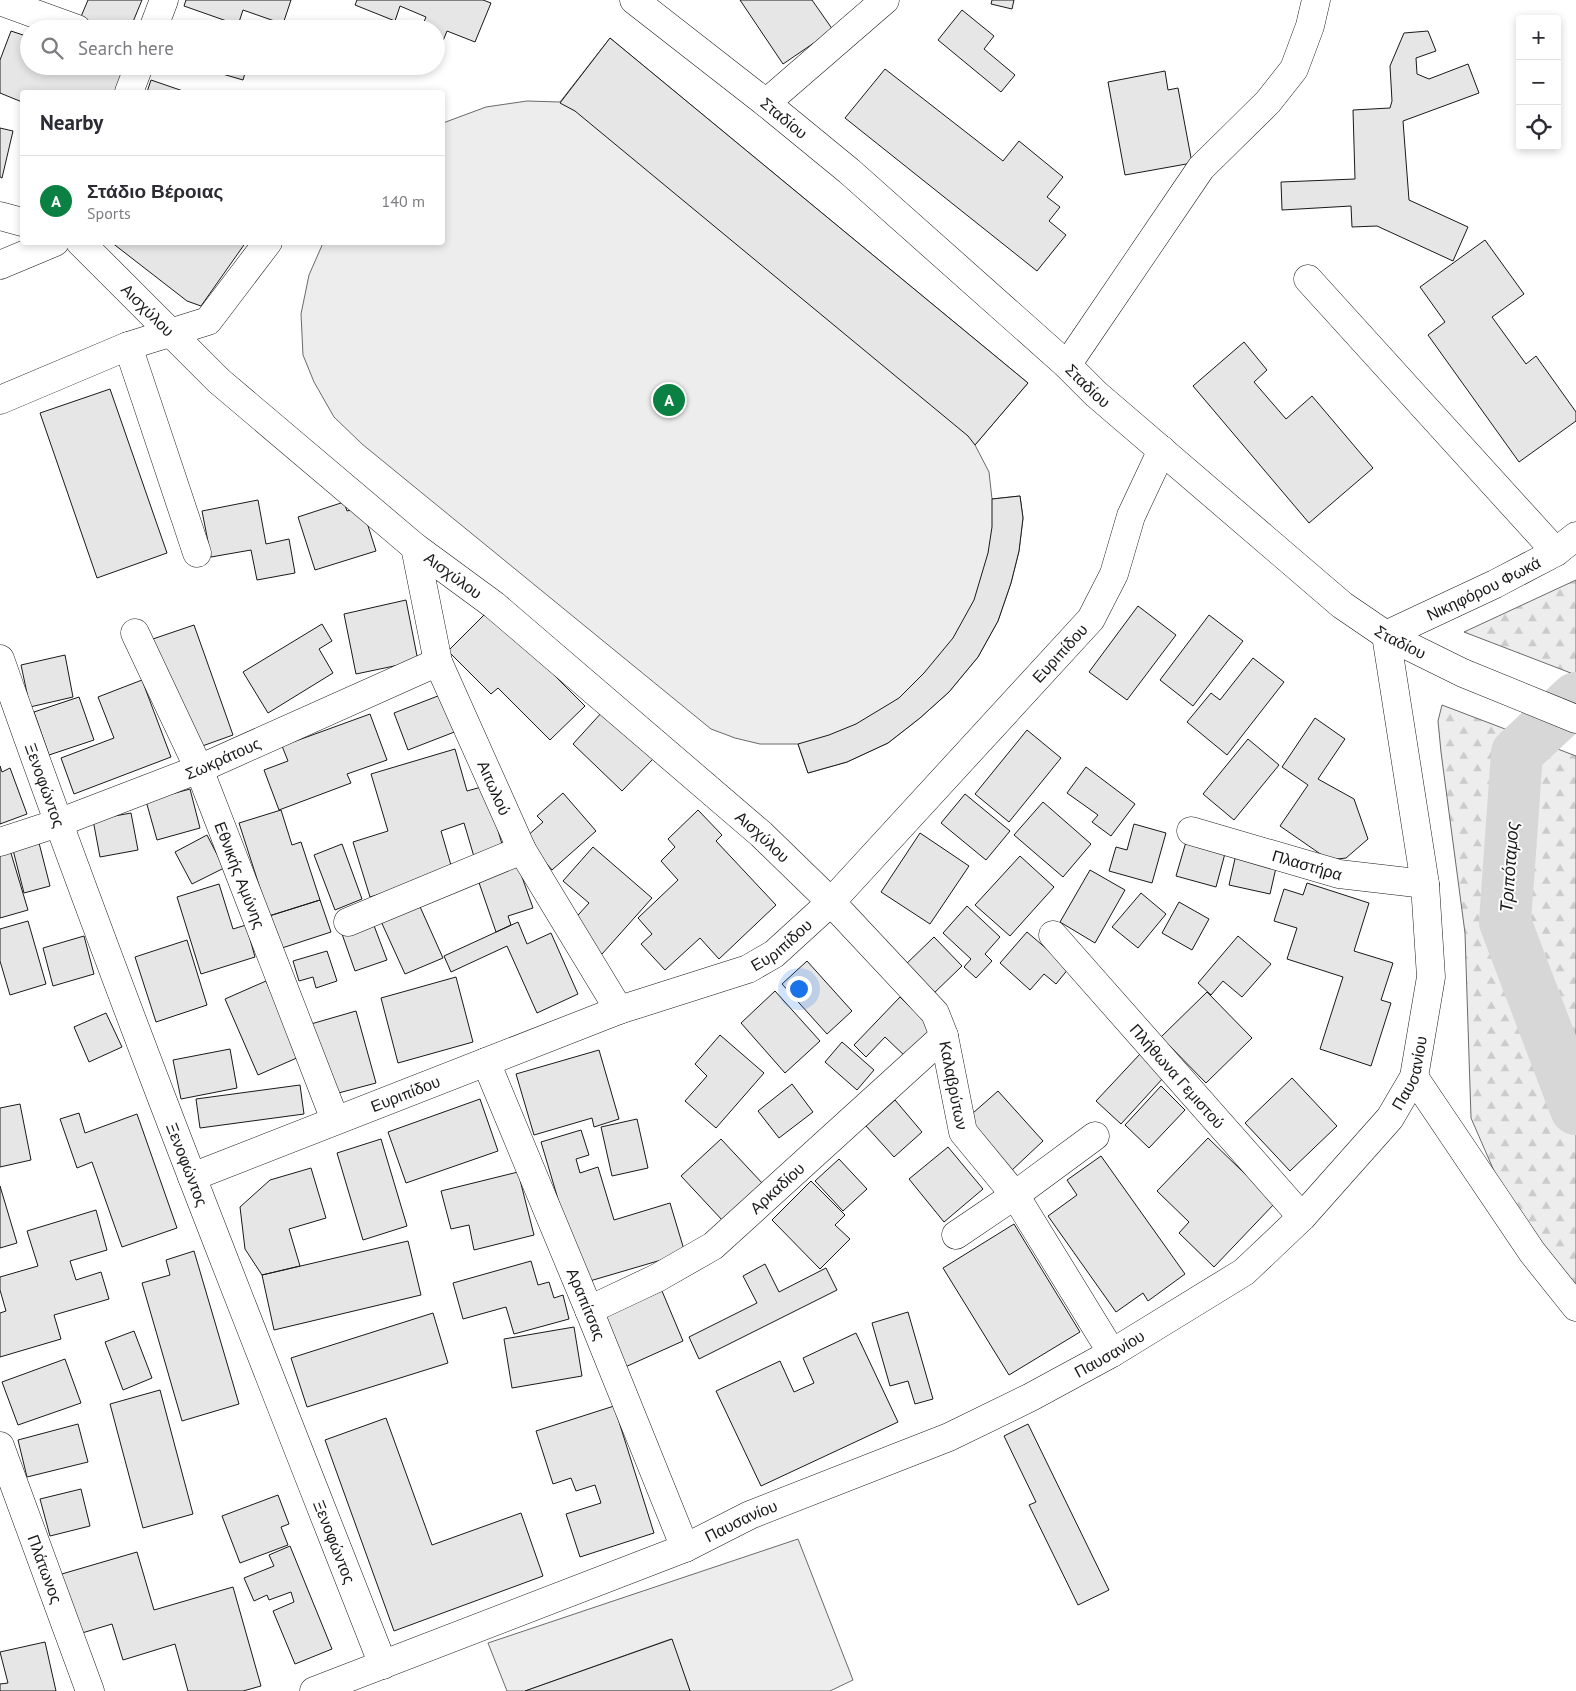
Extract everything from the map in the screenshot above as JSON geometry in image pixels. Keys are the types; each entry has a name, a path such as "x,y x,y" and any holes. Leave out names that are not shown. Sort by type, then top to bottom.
{"street":[{"path":"157,20 164,0"},
{"name":"Σταδίου","path":"634,0 766,103 849,171 1067,365 1096,394 1342,605 1386,636 1463,673 1576,719"},
{"path":"766,103 885,0"},
{"path":"1067,365 1201,168 1268,102 1294,69 1310,26 1316,0"},
{"path":"0,1 52,20"},
{"path":"130,90 136,75"},
{"path":"0,216 20,221"},
{"path":"0,265 48,245"},
{"name":"Αισχύλου","path":"83,245 219,381 414,547 494,605 761,834 831,902"},
{"path":"0,400 128,346 208,321 266,245"},
{"path":"1308,279 1566,544"},
{"path":"128,346 197,553"},
{"name":"Ευριπίδου","path":"192,1177 619,1010 748,969 774,954 831,902 1091,619 1114,574 1131,516 1162,450"},
{"name":"Νικηφόρου Φωκά","path":"1386,636 1495,584 1566,544"},
{"name":"Αιτωλού","path":"414,547 438,662 522,850 619,1010"},
{"name":"Εθνικής Αμύνης","path":"135,633 199,769 335,1120"},
{"name":"Παυσανίου","path":"314,1691 685,1548 750,1515 949,1437 1031,1397 1112,1353 1244,1272 1302,1217 1390,1118 1414,1077 1431,977 1425,884 1386,636"},
{"name":"Ξενοφώντος","path":"0,659 58,823 192,1177 383,1665"},
{"name":"Σωκράτους","path":"0,842 58,823 199,769 438,662"},
{"name":"Πλαστήρα","path":"1191,831 1339,874 1425,884"},
{"path":"348,922 522,850"},
{"name":"Καλαβρύτων","path":"831,902 935,1013 944,1036 963,1132 1015,1195 1112,1353"},
{"name":"Πλήθωνα Γεμιστού","path":"1053,935 1302,1217"},
{"name":"Αρκαδίου","path":"589,1310 657,1278 713,1246 944,1036"},
{"name":"Αραπίτσας","path":"486,1062 685,1548"},
{"path":"1414,1077 1532,1252 1576,1307"},
{"path":"956,1235 1015,1195 1095,1136"},
{"name":"Πλάτωνος","path":"0,1446 90,1691"}],"shaded area":[{"path":"610,38 1028,383 975,445 989,472 992,499 1020,496 1023,518 1019,551 1011,583 998,621 978,657 949,692 888,743 847,762 808,773 798,744 760,744 735,738 711,729 362,444 334,417 314,382 303,355 301,314 309,275 322,245 445,245 445,122 486,107 527,101 560,102"},
{"path":"798,1539 853,1680 830,1691 690,1691 671,1639 525,1691 507,1691 488,1643"}],"green space":[{"path":"1576,580 1576,675 1464,632"},
{"path":"1442,705 1576,756 1576,1294 1524,1240 1471,1118 1465,933 1441,752 1438,721"}],"building":[{"path":"88,0 142,0 134,20 80,19"},
{"path":"186,0 291,0 284,20 272,20 243,10 240,20 224,20 184,6"},
{"path":"357,0 483,0 491,3 475,42 447,31 445,36 445,20 425,20 426,17 400,6 395,20 392,20 355,5"},
{"path":"740,0 812,0 833,30 783,64"},
{"path":"992,0 1014,0 1012,9 991,4"},
{"path":"962,10 994,36 984,49 1015,75 1001,92 938,40"},
{"path":"11,31 20,34 20,75 123,75 117,90 20,90 20,101 0,93 0,60"},
{"path":"1428,31 1436,51 1416,58 1417,74 1429,79 1468,64 1479,93 1403,121 1409,200 1468,227 1453,261 1377,226 1352,227 1351,206 1282,210 1281,182 1355,179 1353,110 1390,108 1392,101 1390,66 1404,33"},
{"path":"610,38 1028,383 975,445 968,436 575,111 560,103"},
{"path":"885,69 1003,161 1019,141 1063,177 1047,197 1060,207 1049,221 1066,235 1037,271 845,118"},
{"path":"1165,71 1168,90 1178,88 1192,163 1125,175 1108,82"},
{"path":"226,75 244,75 243,80"},
{"path":"151,80 180,90 148,90"},
{"path":"0,128 13,131 2,178 0,177"},
{"path":"1485,240 1524,294 1492,317 1526,364 1536,356 1576,412 1576,421 1519,462 1428,335 1445,322 1420,287"},
{"path":"115,245 244,245 201,306 187,301"},
{"path":"1244,342 1267,370 1254,382 1286,419 1312,396 1373,468 1309,523 1193,386"},
{"path":"110,389 167,553 97,578 40,413"},
{"path":"1020,496 1023,518 1019,551 1011,583 998,621 978,657 949,692 888,743 847,762 808,773 798,744 829,735 856,724 899,698 924,673 953,638 974,600 988,553 992,527 992,499"},
{"path":"258,500 266,544 289,539 295,573 257,580 251,550 211,557 202,511"},
{"path":"344,502 347,511 362,507 376,551 315,570 298,517"},
{"path":"406,600 418,661 356,674 344,614"},
{"path":"1138,606 1176,635 1127,700 1089,672"},
{"path":"489,610 585,706 550,740 498,688 491,694 448,651"},
{"path":"1209,615 1243,641 1193,706 1160,680"},
{"path":"322,624 332,641 319,649 333,673 268,713 243,672"},
{"path":"194,625 233,735 194,749 144,642"},
{"path":"65,655 73,697 30,707 21,665"},
{"path":"1253,658 1284,682 1227,755 1187,722 1211,693 1220,700"},
{"path":"142,680 171,757 74,794 61,758 114,738 98,697"},
{"path":"443,694 457,731 408,750 394,713"},
{"path":"79,697 94,740 49,755 34,712"},
{"path":"603,711 653,759 622,791 573,744"},
{"path":"370,714 387,760 347,774 351,783 279,810 264,770 288,761 282,746"},
{"path":"1315,718 1345,739 1318,779 1354,799 1368,839 1346,858 1329,860 1280,826 1308,785 1282,767"},
{"path":"1027,730 1061,758 1009,822 975,794"},
{"path":"1248,739 1279,765 1234,820 1203,794"},
{"path":"455,749 467,791 485,786 504,851 475,860 464,823 441,831 453,872 370,897 353,842 388,831 371,774"},
{"path":"0,766 2,772 10,768 27,814 0,824"},
{"path":"1086,767 1135,804 1111,836 1092,822 1098,815 1067,793"},
{"path":"190,789 200,828 157,840 146,801"},
{"path":"563,793 596,831 552,870 525,838 543,822 537,816"},
{"path":"965,794 1010,831 986,860 941,823"},
{"path":"1043,802 1091,844 1063,877 1014,835"},
{"path":"281,810 292,845 301,842 320,900 269,916 239,823"},
{"path":"698,810 722,835 716,841 776,905 719,959 700,938 665,970 641,944 652,934 638,918 678,880 661,861 675,847 668,839"},
{"path":"131,813 138,850 100,857 93,820"},
{"path":"1134,824 1166,833 1152,883 1109,871 1116,847 1127,850"},
{"path":"920,833 969,866 930,924 881,892"},
{"path":"207,835 224,868 192,884 175,852"},
{"path":"1188,835 1227,846 1216,887 1176,876"},
{"path":"38,839 50,886 24,893 12,846"},
{"path":"342,844 362,899 335,910 314,855"},
{"path":"593,847 652,898 602,954 569,925 589,903 563,881"},
{"path":"10,850 28,910 0,918 0,853"},
{"path":"1237,850 1278,859 1270,894 1229,885"},
{"path":"1020,856 1054,887 1010,936 975,905"},
{"path":"516,860 533,908 508,916 511,925 496,932 476,874"},
{"path":"1090,870 1125,890 1095,943 1060,922"},
{"path":"1307,883 1369,903 1354,951 1393,963 1381,1000 1391,1003 1371,1066 1320,1049 1343,977 1287,959 1297,928 1274,921 1284,889 1303,895"},
{"path":"219,884 233,929 246,925 255,957 201,974 177,897"},
{"path":"1141,893 1166,914 1138,948 1112,927"},
{"path":"320,900 331,932 279,949 269,916"},
{"path":"417,900 443,958 405,974 379,917"},
{"path":"1179,902 1209,919 1192,950 1162,933"},
{"path":"967,906 1000,937 985,954 992,961 976,978 964,967 971,959 943,933"},
{"path":"28,921 46,984 10,995 0,961 0,929"},
{"path":"518,922 527,944 551,933 578,994 537,1013 507,946 451,972 444,956"},
{"path":"373,923 387,960 355,971 342,934"},
{"path":"1027,932 1069,968 1056,984 1044,974 1030,990 1000,963"},
{"path":"84,936 94,974 53,986 43,948"},
{"path":"1238,936 1271,964 1242,997 1223,981 1211,995 1198,983"},
{"path":"934,937 962,966 931,996 903,967"},
{"path":"187,940 207,1005 156,1022 135,957"},
{"path":"327,951 337,981 316,988 313,977 299,981 293,961"},
{"path":"807,961 852,1011 827,1034 782,984"},
{"path":"456,977 473,1042 398,1063 381,998"},
{"path":"266,981 299,1057 258,1075 225,999"},
{"path":"775,991 820,1041 785,1073 741,1023"},
{"path":"1207,992 1252,1038 1206,1083 1161,1037"},
{"path":"900,997 934,1031 907,1058 885,1037 866,1057 854,1045"},
{"path":"356,1011 376,1083 331,1095 311,1024"},
{"path":"106,1013 122,1047 89,1062 74,1027"},
{"path":"720,1035 764,1073 716,1128 685,1101 707,1076 695,1064"},
{"path":"842,1042 874,1070 857,1090 825,1062"},
{"path":"230,1049 237,1088 181,1099 173,1060"},
{"path":"599,1050 619,1119 594,1127 592,1118 534,1135 516,1074"},
{"path":"1140,1054 1164,1077 1121,1124 1096,1101"},
{"path":"1292,1078 1337,1126 1290,1171 1245,1123"},
{"path":"792,1084 813,1112 779,1138 758,1111"},
{"path":"300,1085 304,1114 200,1128 196,1099"},
{"path":"1161,1086 1185,1110 1149,1148 1125,1125"},
{"path":"998,1091 1043,1141 1011,1171 965,1120"},
{"path":"480,1099 498,1151 406,1183 388,1132"},
{"path":"895,1100 922,1132 894,1157 866,1126"},
{"path":"20,1104 31,1160 0,1167 0,1108"},
{"path":"79,1113 85,1133 137,1114 177,1228 122,1247 92,1162 77,1168 60,1119"},
{"path":"637,1119 648,1168 612,1176 601,1127"},
{"path":"581,1130 589,1155 576,1159 580,1173 598,1167 614,1220 670,1203 685,1253 583,1283 541,1142"},
{"path":"1208,1138 1275,1203 1214,1267 1179,1233 1189,1222 1157,1191"},
{"path":"381,1139 407,1226 363,1240 337,1153"},
{"path":"721,1139 763,1184 723,1221 681,1176"},
{"path":"948,1147 983,1189 944,1222 909,1179"},
{"path":"1101,1156 1185,1274 1148,1301 1143,1293 1116,1312 1048,1216 1077,1195 1067,1180"},
{"path":"839,1159 867,1189 843,1211 815,1181"},
{"path":"311,1168 326,1218 289,1229 300,1266 262,1275 245,1249 240,1207 270,1180"},
{"path":"518,1172 534,1235 474,1250 469,1225 451,1229 441,1191"},
{"path":"811,1181 845,1215 835,1225 850,1239 820,1269 772,1220"},
{"path":"0,1186 17,1243 0,1248"},
{"path":"96,1210 107,1250 70,1261 76,1280 101,1272 109,1299 54,1315 61,1339 0,1357 0,1313 6,1311 0,1290 0,1277 38,1266 27,1231"},
{"path":"1014,1224 1080,1332 1009,1375 943,1268"},
{"path":"408,1241 421,1295 274,1330 262,1275"},
{"path":"194,1251 239,1404 182,1421 142,1283 170,1275 166,1260"},
{"path":"531,1261 538,1285 549,1282 554,1298 563,1295 569,1319 514,1334 506,1307 463,1319 453,1283"},
{"path":"765,1264 779,1292 826,1268 837,1290 699,1359 689,1337 757,1303 743,1276"},
{"path":"662,1291 683,1341 623,1368 601,1318"},
{"path":"908,1312 933,1399 915,1404 908,1381 890,1386 872,1323"},
{"path":"433,1313 448,1363 307,1407 291,1358"},
{"path":"574,1327 582,1376 512,1388 504,1339"},
{"path":"134,1331 152,1378 123,1390 105,1342"},
{"path":"856,1333 898,1422 761,1486 716,1391 780,1361 794,1392 814,1383 803,1358"},
{"path":"65,1359 81,1403 18,1425 2,1382"},
{"path":"160,1390 193,1514 143,1528 110,1404"},
{"path":"614,1406 654,1533 580,1557 566,1514 601,1503 595,1485 576,1491 571,1478 553,1484 536,1431"},
{"path":"386,1418 432,1545 521,1513 543,1576 394,1631 325,1440"},
{"path":"78,1424 88,1462 27,1477 18,1440"},
{"path":"1028,1424 1109,1590 1078,1605 1029,1505 1036,1502 1004,1436"},
{"path":"81,1489 90,1526 50,1536 40,1499"},
{"path":"278,1495 289,1524 281,1527 288,1545 240,1563 222,1516"},
{"path":"290,1546 332,1649 295,1664 273,1611 294,1602 291,1592 269,1600 267,1595 254,1601 244,1578 274,1566 269,1555"},
{"path":"137,1552 154,1610 233,1587 261,1686 243,1691 188,1691 175,1644 123,1660 112,1624 72,1636 55,1576"},
{"path":"672,1639 690,1691 525,1691"},
{"path":"45,1642 56,1691 0,1691 0,1684 8,1683 0,1652"}],"waterway":[{"name":"Τριπόταμος","path":"1576,698 1517,753 1505,922 1576,1109"}],"place":[{"name":"Στάδιο Βέροιας","path":"669,400"}]}
